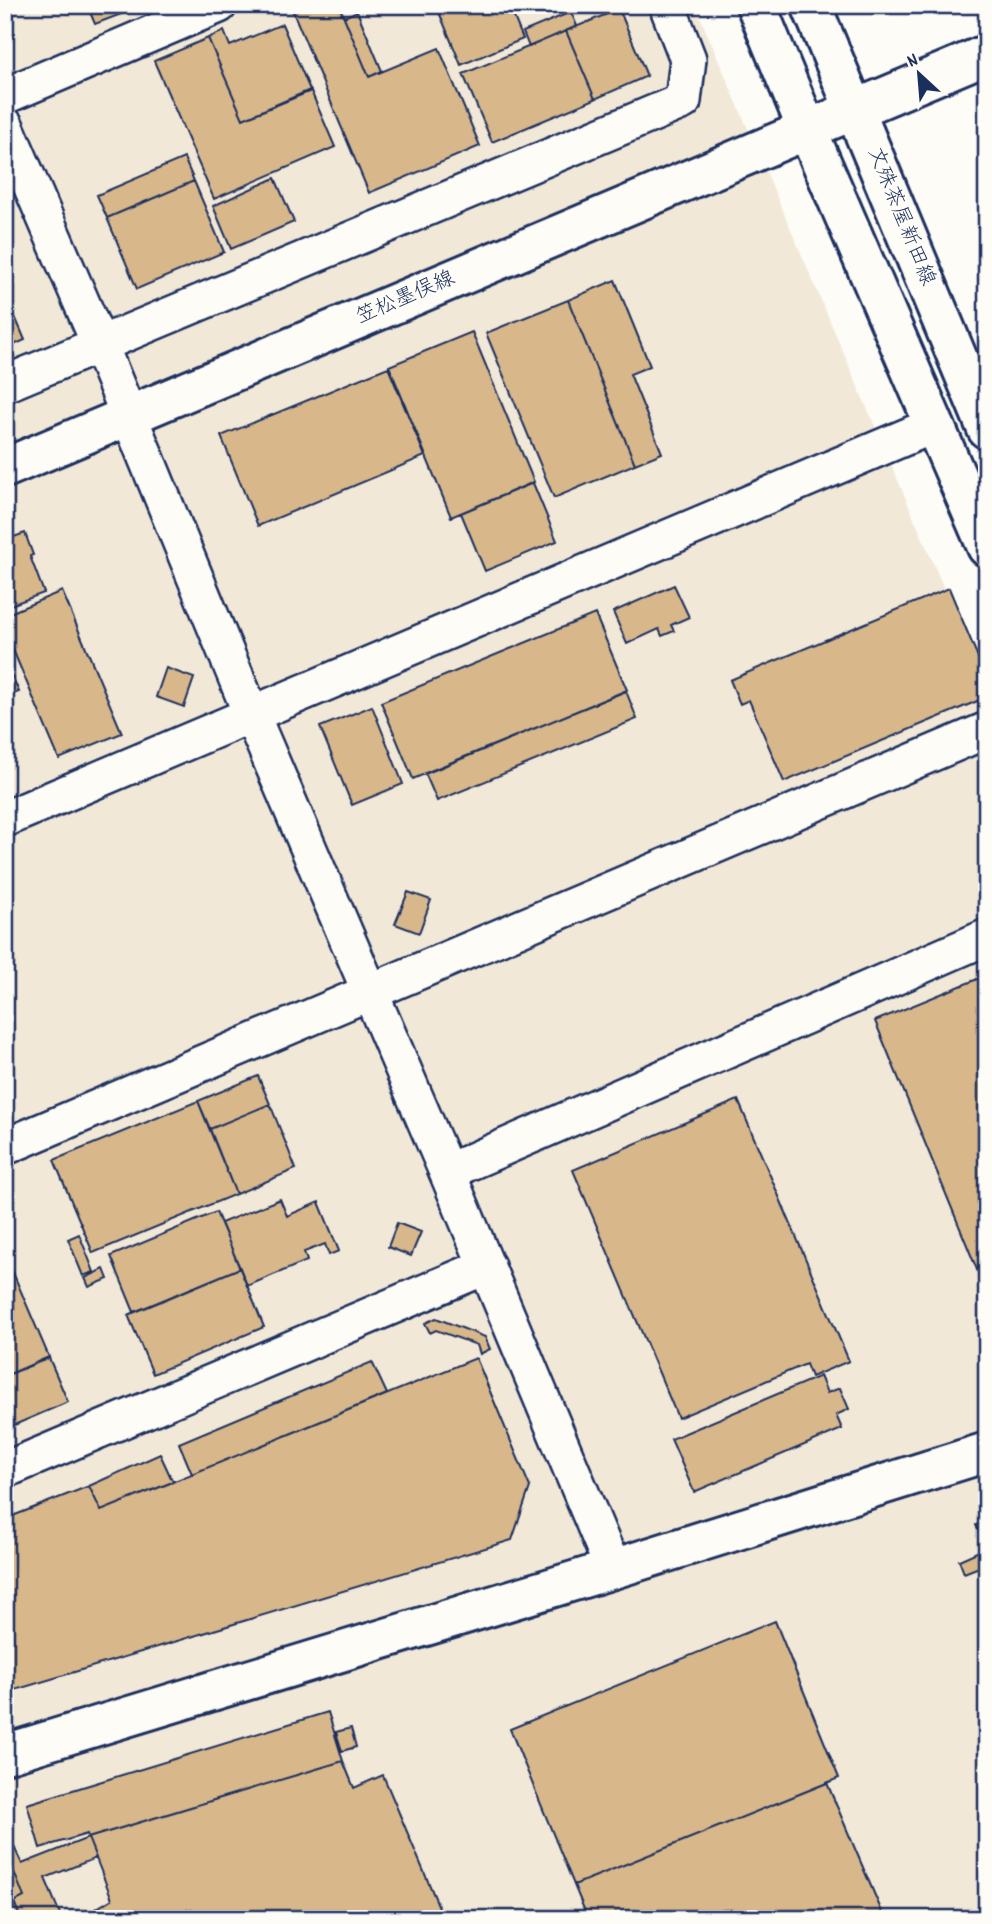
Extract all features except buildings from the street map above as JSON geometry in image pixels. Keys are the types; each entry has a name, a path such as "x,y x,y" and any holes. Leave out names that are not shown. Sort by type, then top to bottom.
{"main road":[{"path":"756,5 987,547"},
{"name":"文殊茶屋新田線","path":"811,5 987,429"},
{"name":"笠松墨俣線","path":"5,467 987,54"},
{"path":"5,1755 987,1452"}],"street":[{"path":"5,96 219,5"},
{"path":"5,384 683,101 688,59 667,5"},
{"path":"5,125 613,1569"},
{"path":"5,819 934,425"},
{"path":"5,1147 987,730"},
{"path":"447,1172 987,937"},
{"path":"5,1471 486,1266"}],"shaded area":[{"path":"5,5 695,5 987,689 987,1919 5,1919"}]}
